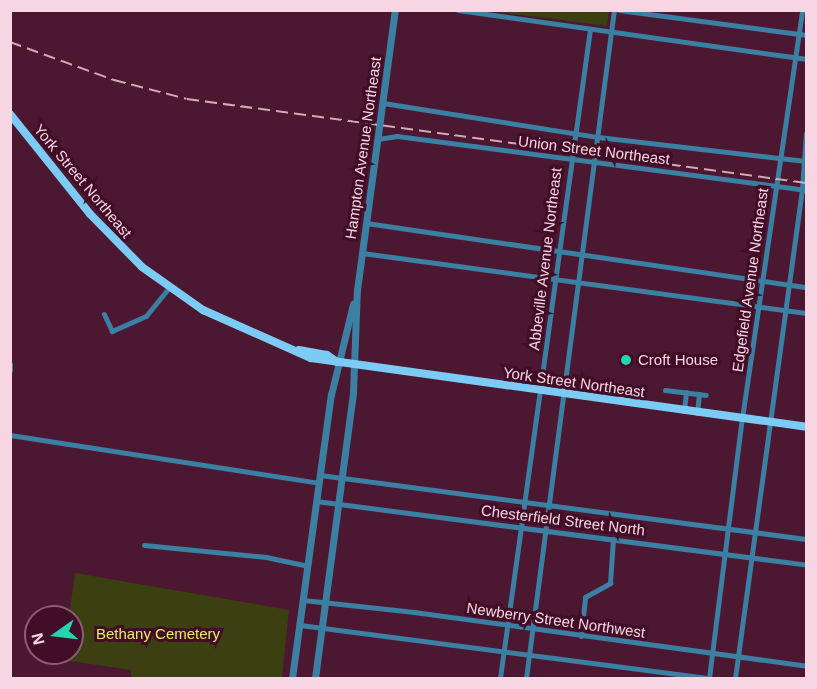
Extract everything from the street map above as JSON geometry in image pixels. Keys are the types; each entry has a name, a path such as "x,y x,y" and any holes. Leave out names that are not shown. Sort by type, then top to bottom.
{"main road":[{"name":"York Street Northeast","path":"10,114 102,228 169,288 225,321 293,350 327,355 338,362 354,365 807,427"}],"street":[{"name":"Hampton Avenue Northeast","path":"315,678 354,365 357,290 395,10"},
{"path":"458,10 807,59"},
{"path":"526,678 594,162 617,10 807,35"},
{"name":"Edgefield Avenue Northeast","path":"709,678 792,57 802,10"},
{"name":"Abbeville Avenue Northeast","path":"500,678 570,159 590,29"},
{"name":"Union Street Northeast","path":"383,103 598,137 805,160"},
{"path":"735,678 785,310 805,190 807,133"},
{"name":"Union Street Northeast","path":"378,139 397,136 805,190"},
{"path":"366,223 558,249 807,287"},
{"path":"362,253 807,313"},
{"path":"104,314 112,331 146,316 169,288"},
{"name":"Hampton Avenue Northeast","path":"292,678 319,479 338,362 357,290"},
{"path":"10,364 10,370"},
{"path":"665,390 706,395"},
{"path":"684,411 686,392"},
{"path":"697,413 699,394"},
{"name":"Chesterfield Street North","path":"10,435 319,479 341,477 807,539"},
{"name":"Chesterfield Street North","path":"316,501 807,565"},
{"path":"581,636 585,597 610,583 613,539"},
{"path":"144,545 266,557 308,566"},
{"name":"Newberry Street Northwest","path":"303,600 507,624 807,666"},
{"path":"300,626 709,678"}],"green space":[{"path":"609,10 607,26 491,11"},
{"name":"Bethany Cemetery","path":"75,573 289,610 282,678 131,678 131,670 84,663 84,605 71,605"}],"railway":[{"path":"10,42 114,80 187,99 806,183"}],"place":[{"name":"Croft House","path":"626,360"}]}
